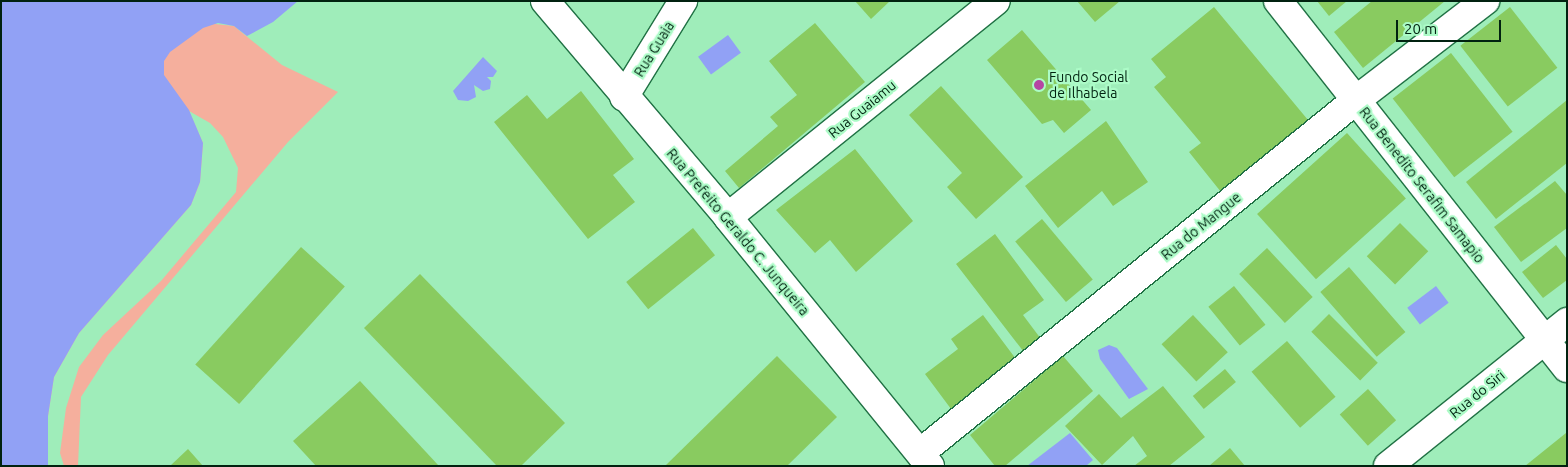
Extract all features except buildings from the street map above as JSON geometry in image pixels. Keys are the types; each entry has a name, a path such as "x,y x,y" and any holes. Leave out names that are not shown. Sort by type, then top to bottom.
{"street":[{"name":"Rua Prefeito Geraldo C. Junqueira","path":"545,1 624,97 728,217 925,460"},
{"name":"Rua Guaia","path":"624,97 683,1"},
{"name":"Rua Guaiamu","path":"728,217 996,1"},
{"name":"Rua Benedito Serafim Samapio","path":"1278,1 1543,342 1567,368"},
{"name":"Rua do Mangue","path":"925,460 1356,100 1485,1"},
{"name":"Rua do Siri","path":"1388,466 1567,322"}],"shaded area":[{"path":"1,1 234,26 282,65 338,92 288,142 108,355 81,397 78,466 64,466 60,453 66,408 79,367 103,335 161,281 236,192 238,168 223,137 210,123 189,111 203,143 200,182 191,205 79,333 54,377 48,416 48,466 1,466"}],"water":[{"path":"1,1 298,1 273,22 247,36 234,26 218,23 203,28 170,52 164,61 164,75 189,110 203,143 200,182 191,205 79,333 54,377 48,416 48,466 1,466"},
{"path":"728,35 741,53 711,75 698,57"},
{"path":"483,57 497,71 493,77 487,77 491,81 490,89 483,91 474,85 476,97 468,101 458,100 453,91"},
{"path":"1436,286 1449,303 1420,324 1407,308"},
{"path":"1109,345 1117,348 1148,389 1129,399 1100,359 1098,350"},
{"path":"1070,433 1093,460 1086,466 1027,466"}],"place":[{"name":"Fundo Social de Ilhabela","path":"1039,85"}]}
